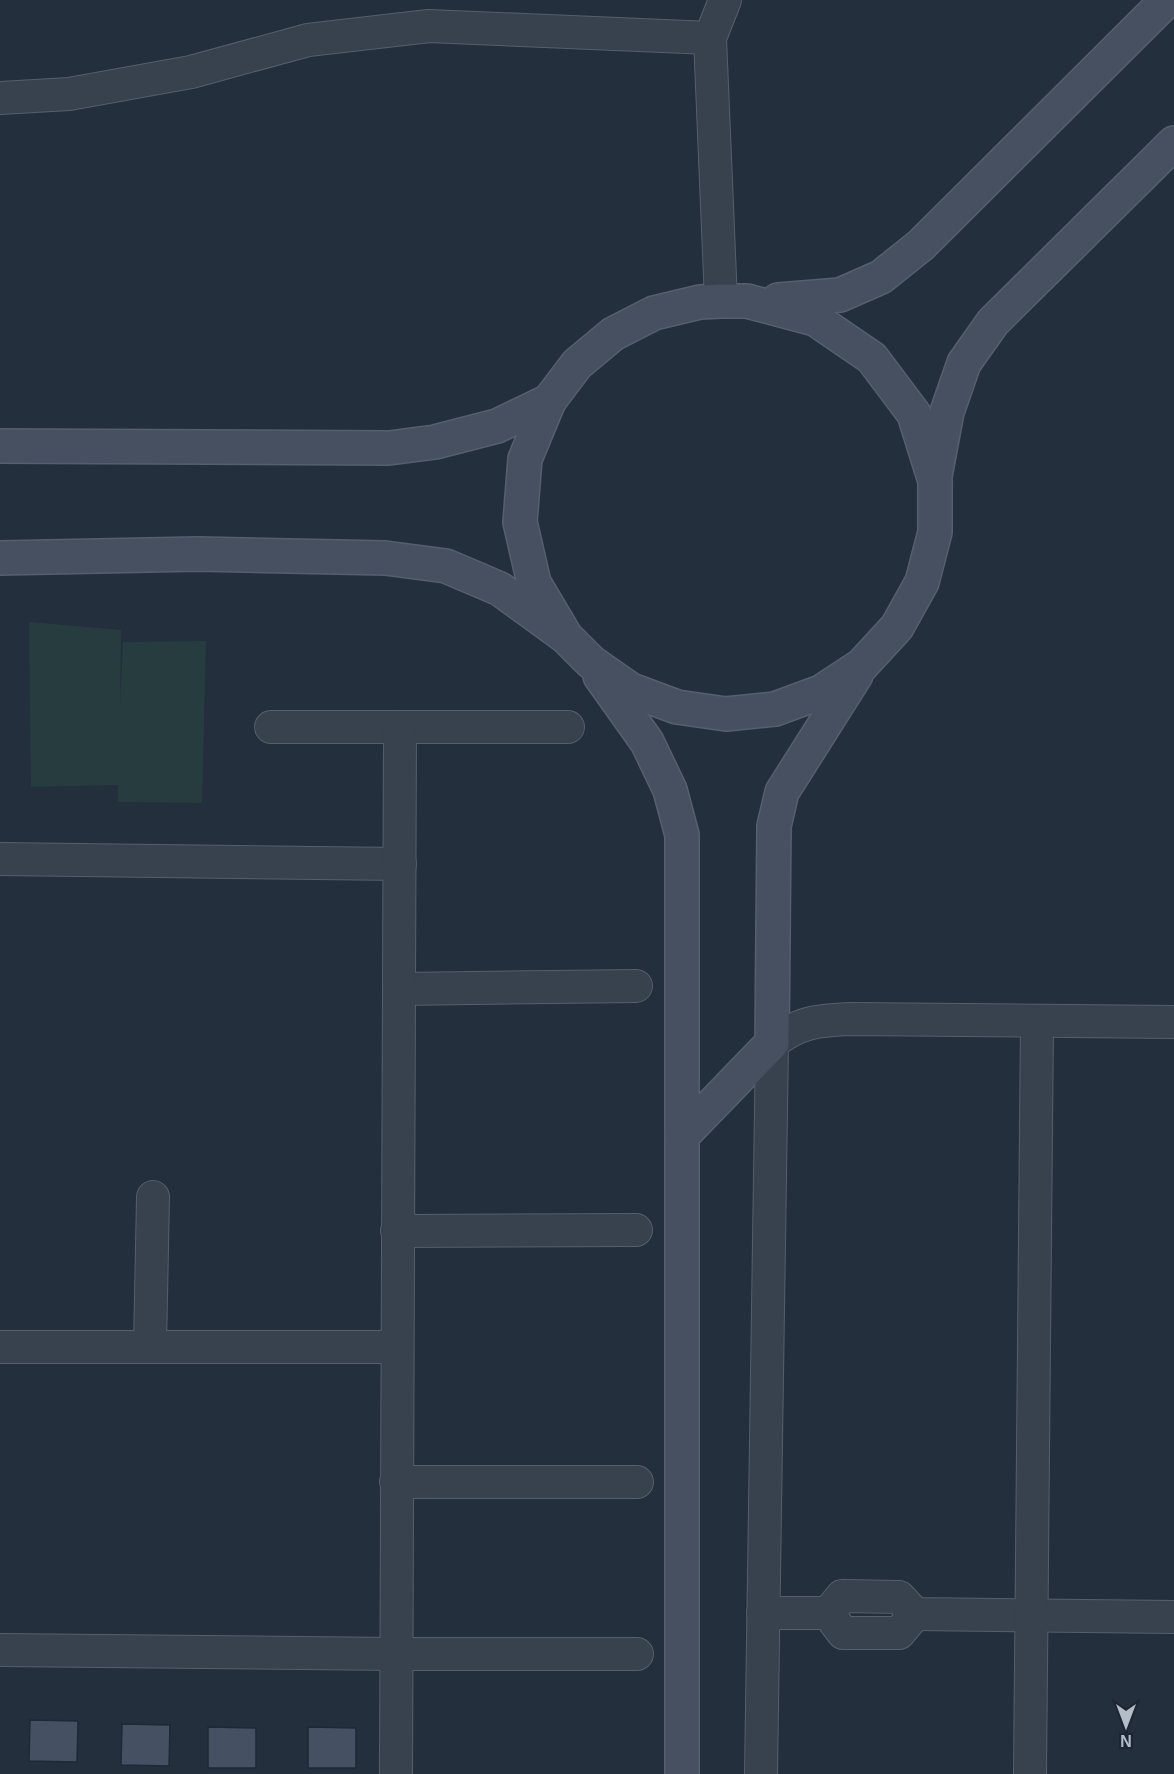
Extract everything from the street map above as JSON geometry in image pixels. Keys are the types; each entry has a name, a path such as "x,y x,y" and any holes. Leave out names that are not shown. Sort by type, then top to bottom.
{"street":[{"path":"725,0 710,38 734,301"},
{"path":"566,637 534,583 520,522 525,459 549,401 577,364 613,334 654,313 700,302 795,300 840,295 881,277 921,245 1167,0"},
{"path":"0,98 69,94 192,72 308,40 429,26 710,38"},
{"path":"760,1774 774,826 782,792 862,665 897,627 922,582 935,532 935,481 947,412 964,363 993,322 1174,143"},
{"path":"734,301 815,319 872,358 914,414 935,481"},
{"path":"0,446 389,448 435,442 497,426 549,401"},
{"path":"0,558 198,554 385,558 447,566 500,590 566,637 591,662 631,690 677,707 726,714 775,709 821,692 862,665"},
{"path":"591,662 647,742 670,790 682,835 682,1774"},
{"path":"271,727 568,727"},
{"path":"396,1774 400,727"},
{"path":"0,859 400,864"},
{"path":"399,989 636,986"},
{"path":"682,1136 772,1043 789,1030 817,1020 1174,1022"},
{"path":"1030,1774 1037,1021"},
{"path":"150,1346 153,1197"},
{"path":"398,1231 636,1230"},
{"path":"0,1347 397,1347"},
{"path":"396,1482 637,1482"},
{"path":"763,1613 828,1613 843,1633 899,1633 915,1614 1174,1617"},
{"path":"0,1650 637,1654"}],"green space":[{"path":"29,622 121,630 120,708 123,642 206,641 202,803 118,802 118,785 31,787"}],"building":[{"path":"30,1720 78,1721 77,1762 29,1761"},
{"path":"122,1724 170,1725 169,1766 121,1765"},
{"path":"208,1727 256,1728 256,1768 208,1768"},
{"path":"308,1727 356,1728 356,1768 308,1768"}]}
